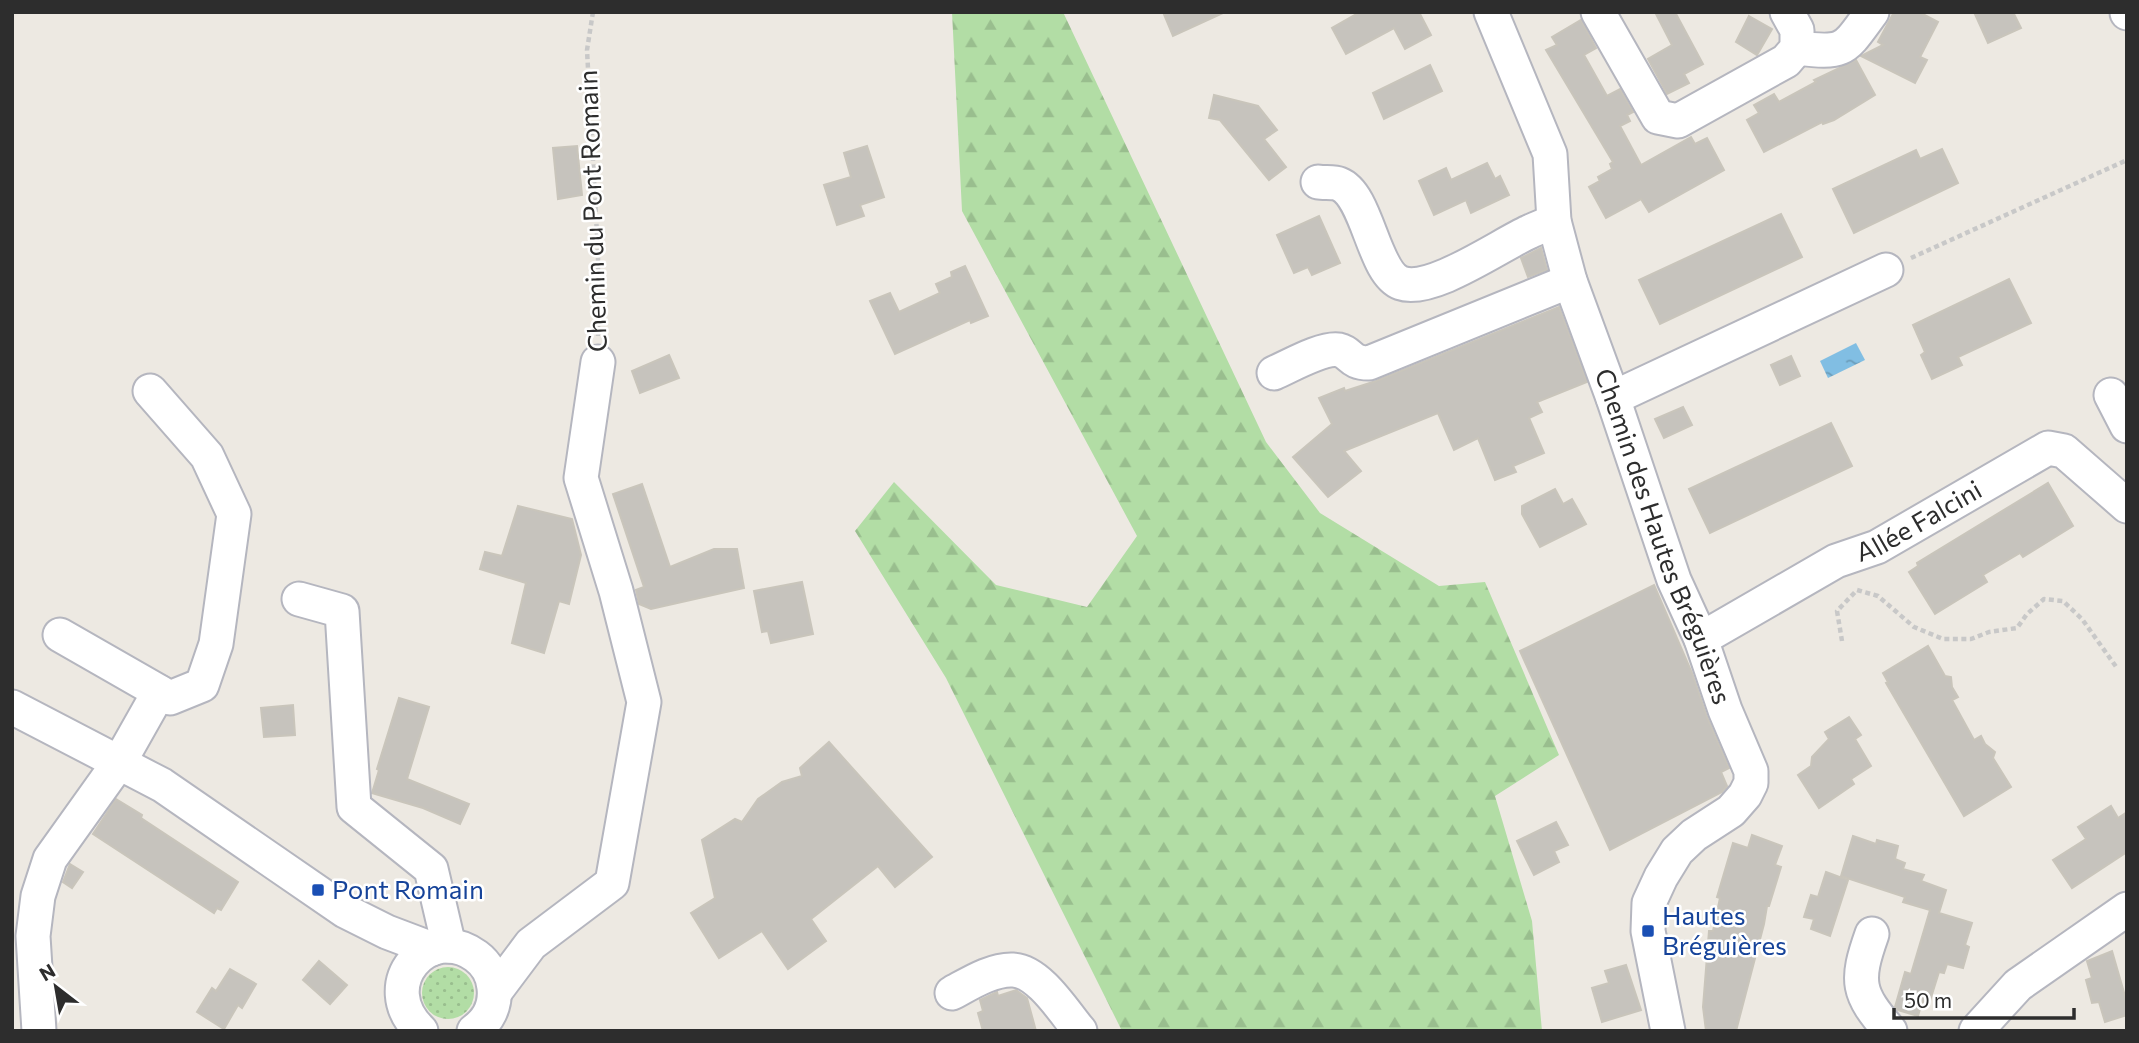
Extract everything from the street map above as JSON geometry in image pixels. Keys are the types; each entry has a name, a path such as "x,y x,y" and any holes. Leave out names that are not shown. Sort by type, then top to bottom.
{"street":[{"name":"Chemin des Hautes Bréguières","path":"1491,12 1550,154 1554,222 1570,281 1613,398 1674,580 1701,639 1751,771 1751,783 1731,811 1695,835 1677,851 1649,903 1648,931 1668,1031"},
{"path":"1598,12 1658,117 1678,121 1786,61 1797,48 1797,30 1787,12"},
{"path":"1797,48 1827,52 1848,45 1872,12"},
{"path":"1318,183 1339,184 1352,194 1386,268 1397,282 1410,286 1439,278 1490,255 1528,232 1554,222"},
{"path":"1613,398 1886,270"},
{"path":"1275,373 1329,349 1343,350 1357,363 1369,363 1570,281"},
{"name":"Chemin du Pont Romain","path":"482,960 531,944 612,883 644,702 616,591 581,478 598,362"},
{"path":"60,635 170,698 202,685 216,645 234,514 207,456 150,391"},
{"path":"2111,395 2127,426"},
{"name":"Allée Falcini","path":"1701,639 1836,561 1877,547 2048,448 2064,451 2127,506"},
{"path":"299,599 342,611 354,807 431,869 441,947"},
{"path":"39,1031 33,936 38,896 50,859 120,761 159,692"},
{"path":"12,707 120,761 190,803 345,911 387,932 441,947 461,948 482,960 494,981 492,1015"},
{"path":"1976,1031 2018,985 2127,908"},
{"path":"345,911 402,986 405,1010 411,1027"},
{"path":"1872,934 1861,964 1861,988 1872,1010 1890,1031"},
{"name":"Chemin du Pont Romain","path":"492,1015 531,944"},
{"path":"402,986 412,963 421,955 441,947"},
{"path":"952,993 987,976 1013,970 1035,977 1080,1031"}],"path":[{"name":"Chemin du Pont Romain","path":"593,12 587,50 598,253 598,362"},
{"path":"1886,270 2127,160"},
{"path":"1842,641 1838,611 1857,590 1878,596 1914,627 1943,639 1971,639 1989,632 2017,628 2044,598 2063,601 2082,619 2117,668"}],"green space":[{"path":"952,12 1063,12 1266,442 1320,513 1439,586 1485,582 1559,755 1495,796 1532,921 1542,1031 1122,1031 946,678 855,531 894,482 996,585 1087,607 1137,536 962,211"},
{"path":"448,967 467,974 474,993 467,1012 448,1019 429,1012 422,993 429,974"}],"water":[{"path":"1856,343 1865,360 1828,378 1820,361"}],"building":[{"path":"1163,12 1225,12 1173,36"},
{"path":"1360,12 1423,12 1420,14 1431,35 1405,49 1394,28 1346,54 1332,28"},
{"path":"1655,12 1675,12 1703,64 1684,74 1689,83 1667,94 1648,59 1672,45"},
{"path":"1894,12 1919,12 1938,22 1920,57 1927,60 1915,83 1861,56 1883,45 1878,42"},
{"path":"1974,12 2013,12 2021,28 1988,43"},
{"path":"1749,16 1772,29 1757,55 1736,42"},
{"path":"1581,20 1596,48 1584,55 1607,96 1620,89 1633,112 1627,115 1630,121 1620,126 1641,165 1691,137 1695,144 1707,138 1724,170 1649,212 1641,199 1606,218 1589,187 1600,181 1598,177 1612,169 1610,164 1613,162 1546,50 1557,45 1552,37"},
{"path":"1856,60 1875,95 1834,120 1823,124 1822,122 1764,152 1747,120 1759,113 1754,105 1774,94 1779,102 1816,82 1814,80"},
{"path":"1430,65 1442,91 1384,119 1373,93"},
{"path":"1214,95 1258,106 1277,130 1264,139 1286,167 1269,180 1220,120 1209,118"},
{"path":"577,146 582,195 558,199 553,148"},
{"path":"867,146 884,197 860,205 864,216 837,225 824,185 851,177 844,153"},
{"path":"1942,149 1958,183 1854,233 1833,189 1916,150 1920,159"},
{"path":"1487,163 1495,179 1500,176 1509,195 1471,213 1466,200 1434,215 1419,181 1446,168 1451,180"},
{"path":"1781,214 1802,257 1660,324 1639,280"},
{"path":"1319,216 1340,263 1312,275 1308,267 1294,273 1277,235"},
{"path":"1541,248 1547,270 1528,277 1521,258"},
{"path":"965,266 988,316 971,323 970,320 895,354 870,301 890,293 899,312 940,293 936,284 952,277 951,272"},
{"path":"2009,279 2031,323 1958,357 1962,365 1932,379 1921,355 1925,352 1913,325"},
{"path":"1559,307 1587,382 1537,402 1542,412 1529,418 1544,453 1513,466 1516,472 1495,480 1478,438 1454,450 1438,413 1344,451 1361,471 1328,497 1293,457 1332,424 1319,398 1344,388 1345,391 1376,381"},
{"path":"669,355 679,378 640,393 632,371"},
{"path":"1791,356 1800,376 1780,385 1771,365"},
{"path":"1683,407 1692,425 1664,438 1655,419"},
{"path":"1831,423 1852,466 1710,533 1689,489"},
{"path":"2048,483 2073,526 2023,557 2020,553 1983,575 1987,582 1935,614 1909,572 1918,566 1917,563"},
{"path":"642,484 670,567 714,549 737,549 744,588 651,609 639,604 636,590 644,587 613,494"},
{"path":"1555,489 1563,504 1572,499 1586,524 1540,547 1522,514 1522,506"},
{"path":"518,506 572,519 581,555 569,604 559,601 544,653 512,643 526,583 480,569 485,552 502,556"},
{"path":"802,582 813,634 771,643 768,631 762,632 754,591"},
{"path":"1654,585 1729,768 1721,772 1727,786 1722,792 1610,850 1520,651"},
{"path":"1928,646 1945,676 1951,677 1952,687 1958,697 1952,700 1974,740 1981,736 1985,744 1995,752 1993,758 2011,787 1964,816 1886,683 1888,682 1883,673"},
{"path":"399,698 429,707 407,779 469,804 460,824 423,808 372,793"},
{"path":"293,705 295,735 264,737 261,708"},
{"path":"1849,717 1861,735 1855,739 1871,766 1851,779 1854,784 1819,808 1798,775 1811,766 1812,757 1829,739 1825,732"},
{"path":"829,742 932,857 895,887 878,866 811,919 826,941 788,969 762,931 719,958 691,913 715,898 702,840 735,819 742,822 758,799 782,782 802,776 800,768"},
{"path":"116,799 238,882 221,910 217,908 214,913 93,834"},
{"path":"2111,806 2118,818 2127,812 2127,852 2072,888 2053,860 2086,839 2078,827"},
{"path":"1556,822 1568,845 1554,851 1559,862 1534,875 1517,841"},
{"path":"1752,835 1782,846 1775,865 1781,867 1767,906 1736,1031 1706,1031 1703,1007 1709,931 1713,931 1720,898 1717,897 1733,843 1748,848"},
{"path":"1853,836 1876,844 1877,840 1898,846 1895,859 1905,863 1903,869 1924,875 1921,881 1946,890 1939,913 1972,923 1965,945 1969,947 1963,968 1947,964 1944,973 1939,972 1929,1004 1922,1002 1918,1016 1895,1007 1905,972 1911,974 1930,910 1903,902 1905,897 1841,876"},
{"path":"70,864 83,872 72,888 63,882"},
{"path":"1826,872 1848,880 1830,936 1811,929 1814,919 1804,917 1811,895 1818,897"},
{"path":"2112,951 2127,1003 2127,1015 2105,1022 2099,1002 2092,1003 2086,980 2092,978 2087,961"},
{"path":"319,961 347,985 330,1004 303,980"},
{"path":"1626,965 1641,1010 1602,1022 1592,988 1609,983 1605,971"},
{"path":"230,969 256,984 242,1008 238,1005 224,1029 197,1012 212,988 216,991"},
{"path":"1016,990 1027,998 1036,1031 983,1031 978,1013 983,1011 980,1000 997,992 998,996"}],"place":[{"name":"Pont Romain","path":"318,890"},
{"name":"Hautes Bréguières","path":"1648,931"}]}
